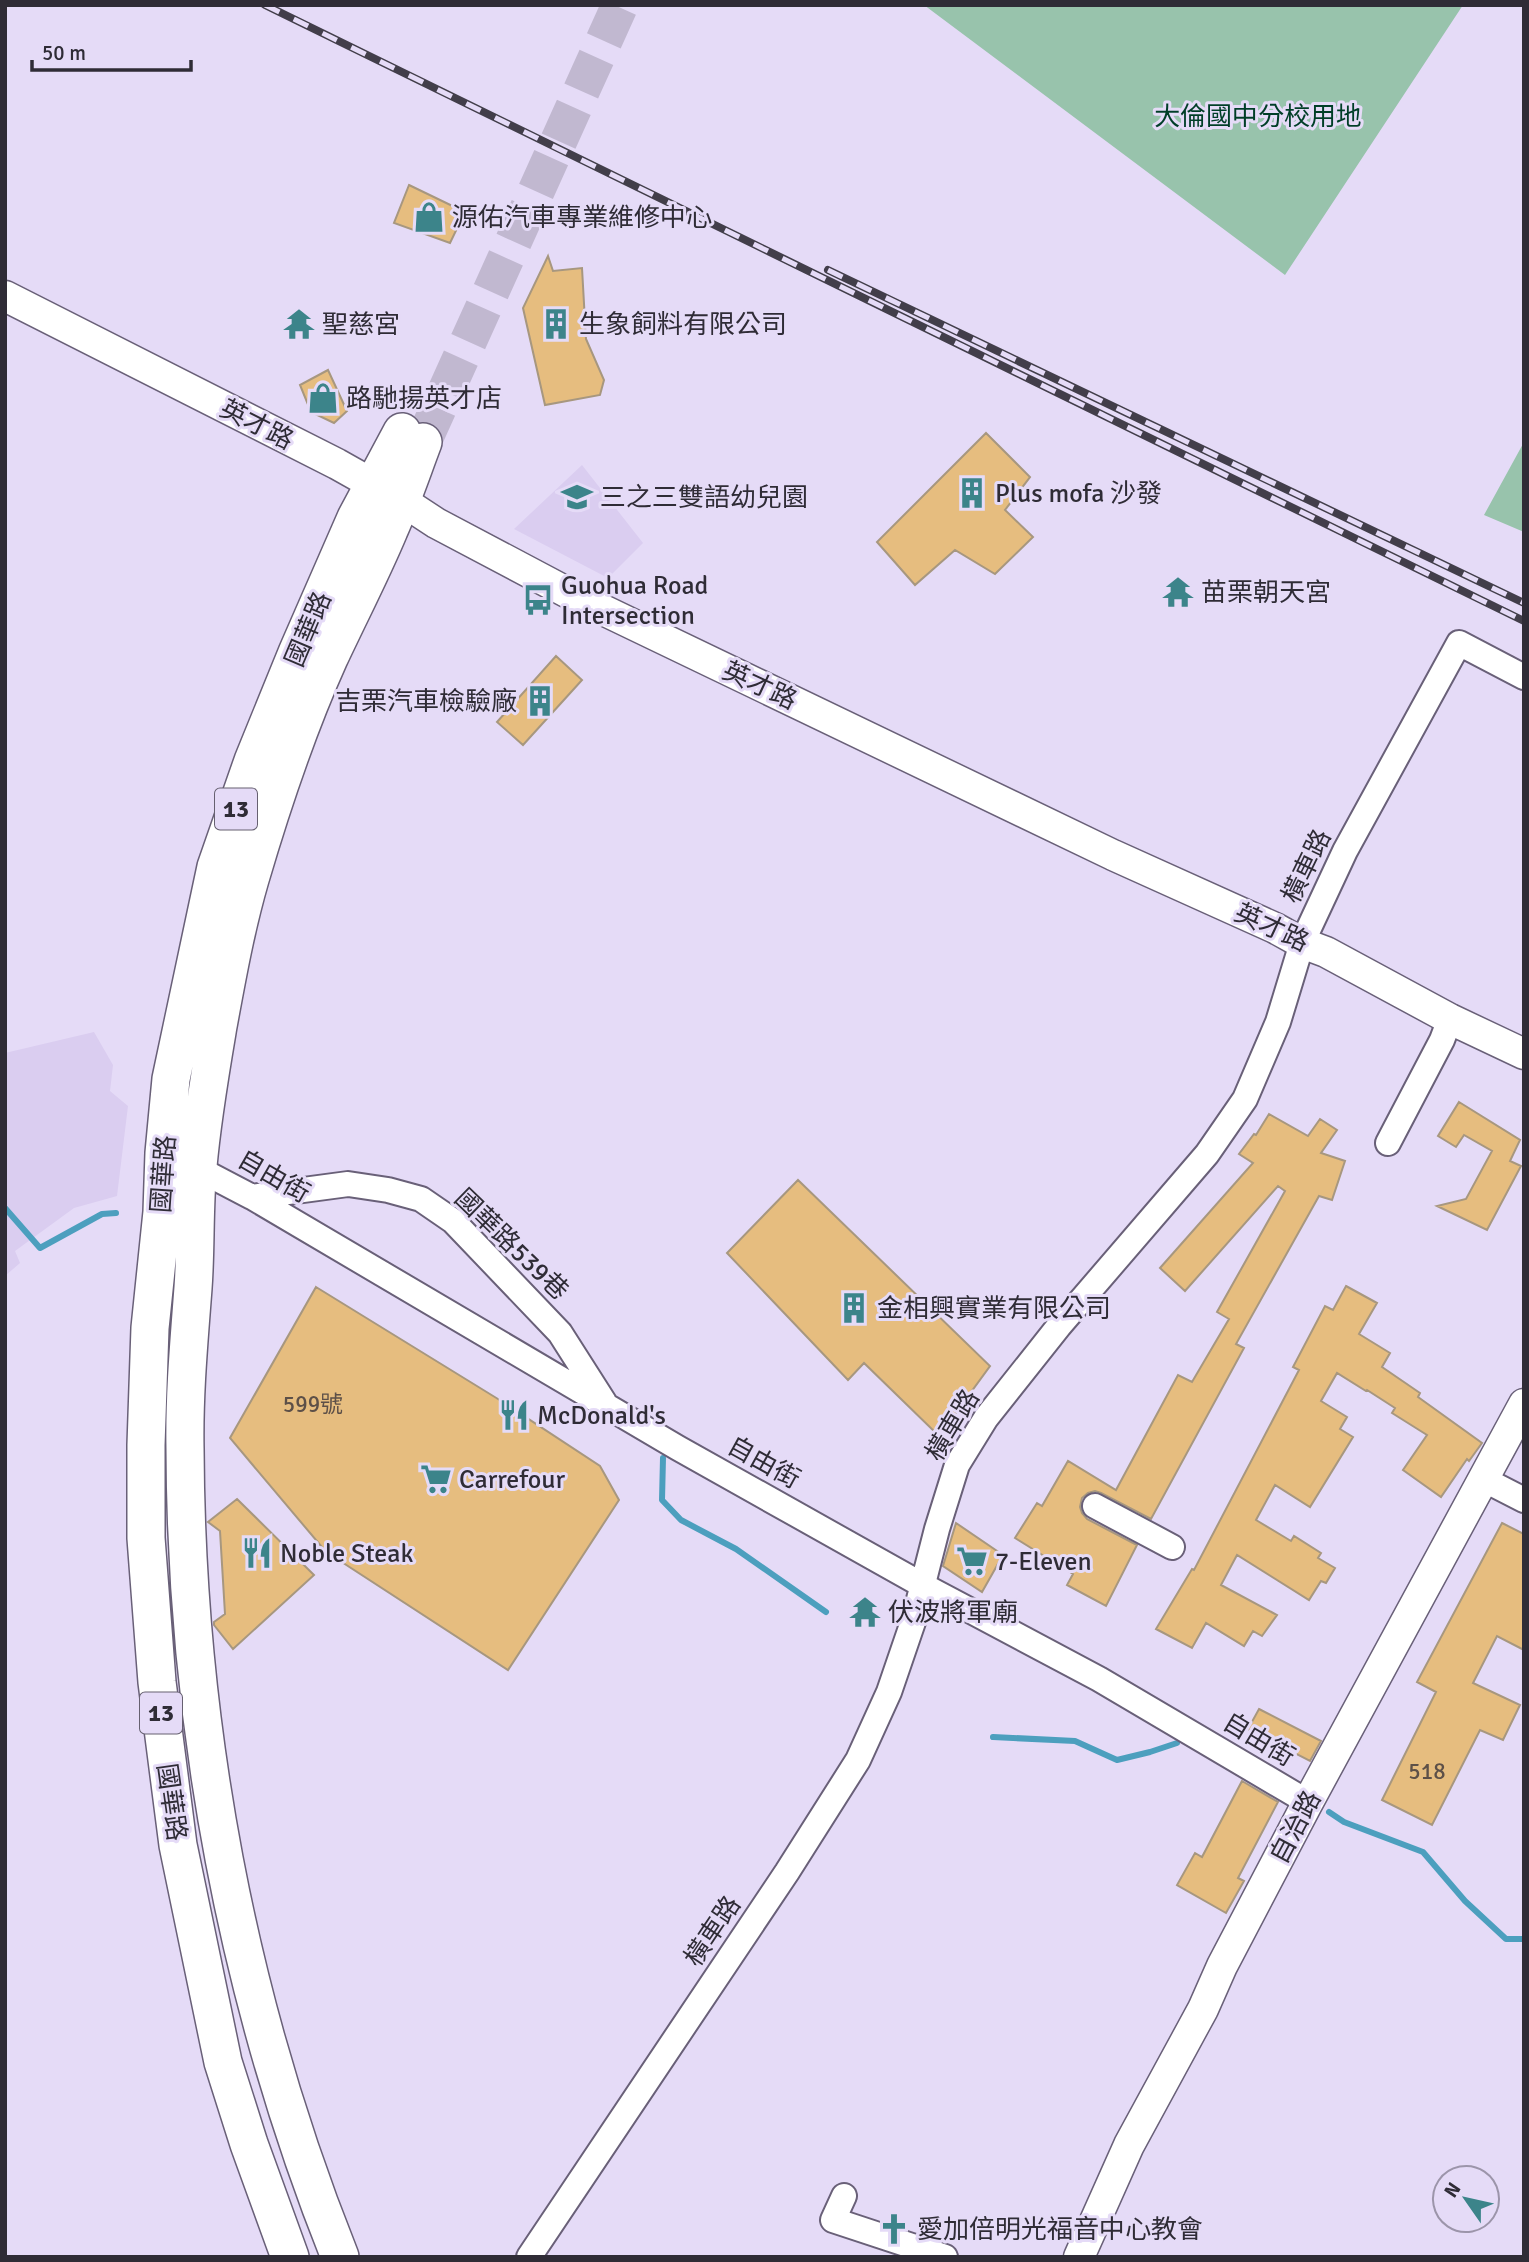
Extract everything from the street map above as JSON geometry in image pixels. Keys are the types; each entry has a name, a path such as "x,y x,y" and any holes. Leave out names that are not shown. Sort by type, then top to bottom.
{"main road":[{"name":"國華路","path":"340,2257 313,2191 265,2041 242,1944 208,1767 195,1664 185,1448 197,1168 228,968 249,883 285,771 328,662 387,493 412,437"},
{"name":"國華路","path":"290,2257 223,2062 177,1846 157,1682 146,1538 150,1328 162,1212 171,1079 216,867 277,701 356,518 387,493"},
{"path":"201,1954 242,1944"}],"street":[{"name":"英才路","path":"5,296 337,464 436,523 574,596 1113,855 1275,928 1302,943 1326,951 1450,1019 1524,1054"},
{"name":"橫車路","path":"529,2257 787,1872 858,1760 888,1692 923,1586 957,1465 985,1418 1059,1326 1208,1154 1245,1099 1278,1021 1302,943 1345,851 1460,643 1524,677"},
{"path":"1388,1143 1442,1040 1450,1019"},
{"name":"自由街","path":"164,1153 252,1197 607,1407 923,1586 1099,1679 1306,1802"},
{"name":"國華路539巷","path":"252,1197 348,1184 388,1190 421,1199 453,1221 560,1333 607,1407"},
{"name":"自治路","path":"1079,2257 1129,2145 1203,2008 1306,1802 1524,1404"},
{"path":"1482,1479 1524,1500"},
{"path":"1095,1506 1172,1547"},
{"path":"845,2196 833,2220 945,2257"}],"shaded area":[{"name":"三之三雙語幼兒園","path":"582,465 643,543 608,578 514,529"},
{"path":"94,1032 113,1065 110,1091 128,1106 117,1196 74,1208 15,1251 20,1263 5,1276 5,1053"}],"green space":[{"name":"大倫國中分校用地","path":"924,5 1463,5 1285,275"},
{"path":"1524,442 1524,532 1484,515"}],"building":[{"name":"源佑汽車專業維修中心","path":"409,185 465,212 450,243 394,223"},
{"name":"生象飼料有限公司","path":"548,256 553,271 582,268 586,339 604,380 600,395 545,405 523,308"},
{"name":"路馳揚英才店","path":"328,370 347,411 334,423 311,412 300,385"},
{"name":"Plus mofa 沙發","path":"986,433 1030,477 1005,510 1033,537 995,574 955,550 915,585 877,542"},
{"name":"吉栗汽車檢驗廠","path":"556,656 582,680 523,745 497,722"},
{"path":"1459,1102 1520,1140 1510,1161 1521,1166 1487,1230 1437,1206 1466,1199 1492,1151 1464,1135 1456,1147 1438,1136"},
{"path":"1269,1114 1308,1136 1320,1119 1337,1130 1321,1153 1345,1161 1332,1200 1319,1196 1236,1344 1244,1348 1151,1519 1095,1491 1082,1498 1080,1507 1087,1519 1137,1545 1106,1606 1067,1585 1073,1574 1015,1538 1037,1503 1042,1506 1068,1461 1116,1490 1178,1375 1192,1382 1229,1319 1217,1312 1285,1191 1278,1186 1185,1291 1160,1268 1253,1163 1239,1154 1254,1134 1256,1135"},
{"name":"金相興實業有限公司","path":"798,1180 990,1366 939,1436 864,1363 848,1380 727,1253"},
{"path":"1346,1286 1377,1303 1359,1334 1390,1353 1382,1367 1420,1393 1418,1397 1482,1443 1469,1461 1467,1459 1441,1497 1403,1470 1427,1435 1392,1413 1395,1408 1337,1373 1321,1401 1347,1417 1340,1429 1353,1437 1310,1507 1275,1485 1256,1520 1291,1541 1294,1536 1321,1553 1318,1558 1335,1568 1326,1583 1321,1581 1309,1600 1237,1555 1221,1585 1277,1615 1262,1636 1253,1631 1244,1646 1206,1623 1192,1648 1156,1629 1192,1569 1194,1570 1299,1370 1293,1367 1325,1306 1333,1310"},
{"name":"Carrefour","path":"316,1287 498,1399 600,1466 619,1500 508,1670 334,1557 332,1559 230,1438"},
{"name":"Noble Steak","path":"237,1499 314,1575 233,1649 214,1625 214,1622 225,1614 220,1531 208,1522"},
{"name":"7-Eleven","path":"956,1523 1003,1555 982,1592 943,1566"},
{"path":"1502,1523 1524,1534 1524,1650 1497,1636 1473,1683 1520,1705 1503,1740 1480,1730 1432,1825 1382,1800 1436,1692 1417,1682"},
{"path":"1259,1709 1321,1741 1310,1761 1248,1729"},
{"path":"1242,1781 1278,1802 1238,1878 1244,1881 1226,1913 1177,1885 1195,1853 1202,1857"}],"waterway":[{"path":"5,1208 40,1248 102,1214 116,1213"},
{"path":"663,1458 662,1500 681,1520 736,1549 826,1612"},
{"path":"993,1737 1075,1741 1117,1760 1177,1743"},
{"path":"1329,1812 1344,1822 1423,1852 1465,1901 1506,1939 1524,1939"}],"tunnel":[{"path":"423,442 620,5"}],"railway":[{"path":"265,5 1524,621"},
{"path":"828,270 1524,603"}],"place":[{"name":"源佑汽車專業維修中心","path":"429,217"},
{"name":"聖慈宮","path":"299,324"},
{"name":"生象飼料有限公司","path":"556,324"},
{"name":"路馳揚英才店","path":"323,398"},
{"name":"Plus mofa 沙發","path":"972,493"},
{"name":"三之三雙語幼兒園","path":"577,497"},
{"name":"苗栗朝天宮","path":"1178,592"},
{"name":"Guohua Road Intersection","path":"538,600"},
{"name":"吉栗汽車檢驗廠","path":"540,701"},
{"name":"金相興實業有限公司","path":"854,1308"},
{"name":"McDonald's","path":"514,1415"},
{"name":"Carrefour","path":"436,1479"},
{"name":"Noble Steak","path":"257,1553"},
{"name":"7-Eleven","path":"972,1561"},
{"name":"伏波將軍廟","path":"865,1612"},
{"name":"愛加倍明光福音中心教會","path":"894,2229"}]}
